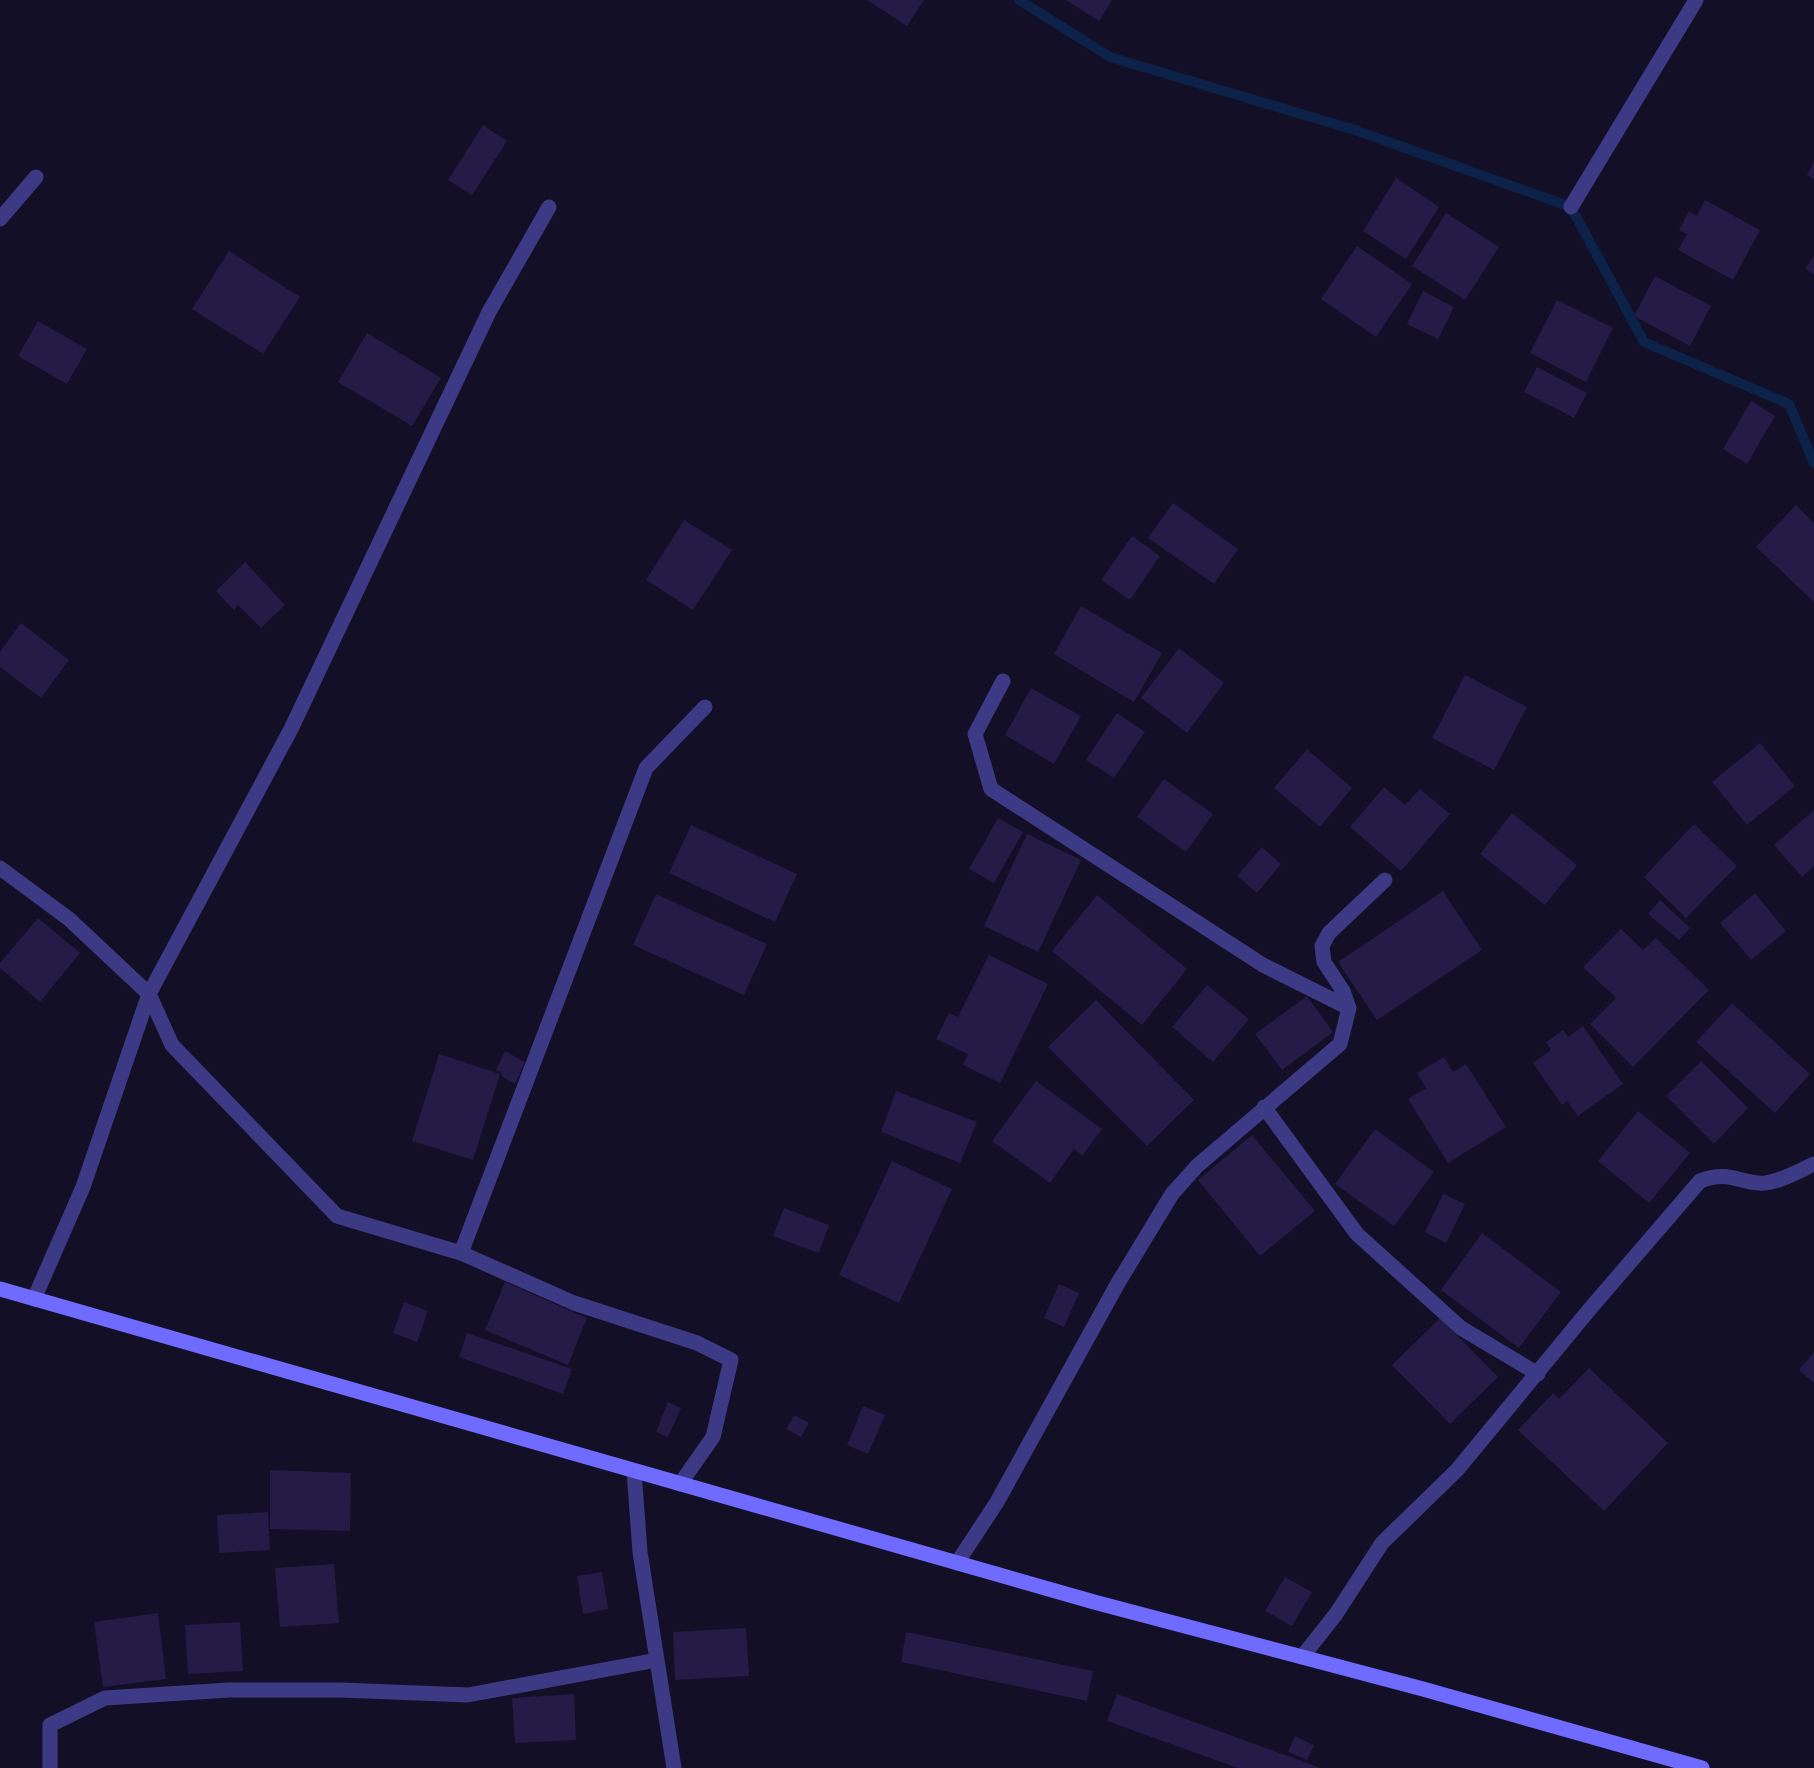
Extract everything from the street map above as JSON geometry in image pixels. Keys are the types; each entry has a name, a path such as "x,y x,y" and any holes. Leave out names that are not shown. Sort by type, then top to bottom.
{"main road":[{"path":"0,1289 957,1563 1702,1768"}],"street":[{"path":"1571,207 1696,0"},
{"path":"0,219 36,177"},
{"path":"34,1299 83,1187 149,994 291,729 489,312 549,207"},
{"path":"1003,681 975,734 991,789 1263,965 1349,1008"},
{"path":"461,1253 646,768 689,720 705,707"},
{"path":"0,868 69,919 149,994 172,1045 337,1216 461,1253 574,1303 697,1343 731,1360 713,1437 680,1484"},
{"path":"957,1563 998,1502 1118,1283 1172,1194 1197,1166 1340,1044 1349,1008 1343,991 1324,962 1322,946 1329,933 1385,880"},
{"path":"1264,1107 1357,1234 1461,1328 1538,1374"},
{"path":"1302,1657 1336,1614 1382,1543 1457,1470 1700,1181 1712,1176 1736,1177 1764,1183 1785,1177 1814,1164"},
{"path":"634,1471 640,1552 674,1768"},
{"path":"50,1768 50,1725 105,1698 229,1690 341,1690 468,1695 657,1660"}],"building":[{"path":"867,0 924,0 907,26"},
{"path":"1066,0 1112,0 1099,21"},
{"path":"483,125 507,141 472,195 448,180"},
{"path":"1814,162 1814,179 1807,175"},
{"path":"1396,178 1439,207 1406,259 1363,231"},
{"path":"1705,200 1760,230 1733,280 1678,250 1687,234 1679,230 1689,211 1697,216"},
{"path":"1446,213 1499,247 1465,300 1412,266"},
{"path":"1357,246 1412,284 1376,337 1321,299"},
{"path":"229,251 300,297 263,354 192,309"},
{"path":"1814,256 1814,275 1805,268"},
{"path":"1655,276 1711,306 1690,346 1634,316"},
{"path":"1423,291 1454,307 1438,339 1407,324"},
{"path":"1557,300 1613,328 1586,382 1530,353"},
{"path":"38,321 87,349 67,384 18,356"},
{"path":"367,333 441,378 412,426 338,382"},
{"path":"1537,367 1587,393 1574,418 1524,392"},
{"path":"1751,401 1775,416 1747,464 1723,449"},
{"path":"1173,503 1238,549 1214,584 1148,538"},
{"path":"1796,505 1814,523 1814,602 1756,547"},
{"path":"684,520 732,550 693,610 646,580"},
{"path":"1132,536 1160,556 1130,600 1101,580"},
{"path":"245,562 285,605 261,628 238,605 234,610 216,591"},
{"path":"1081,606 1162,653 1134,702 1054,654"},
{"path":"21,623 69,660 41,698 0,667 0,652"},
{"path":"1179,648 1224,683 1187,733 1141,698"},
{"path":"1465,675 1527,707 1494,770 1432,738"},
{"path":"1031,688 1081,716 1054,764 1005,735"},
{"path":"1117,713 1145,732 1114,778 1086,760"},
{"path":"1760,743 1795,786 1747,825 1712,782"},
{"path":"1307,749 1352,788 1320,827 1274,788"},
{"path":"1164,779 1213,814 1186,852 1137,817"},
{"path":"1384,787 1405,805 1420,789 1450,814 1401,871 1350,827"},
{"path":"1814,810 1814,866 1802,877 1774,845"},
{"path":"1512,813 1577,865 1545,905 1480,854"},
{"path":"998,818 1023,832 994,883 969,869"},
{"path":"1694,824 1737,866 1686,918 1644,877"},
{"path":"691,825 797,874 775,922 669,873"},
{"path":"1027,834 1081,860 1038,952 984,926"},
{"path":"1262,847 1281,864 1257,893 1237,876"},
{"path":"1443,891 1482,950 1377,1020 1338,962"},
{"path":"1755,893 1786,931 1751,960 1720,923"},
{"path":"656,894 767,944 744,995 633,945"},
{"path":"1097,895 1187,969 1142,1025 1052,951"},
{"path":"1660,900 1690,928 1679,940 1648,914"},
{"path":"38,918 80,953 40,1002 0,968 0,963"},
{"path":"1621,929 1643,950 1656,938 1709,990 1633,1067 1590,1024 1616,998 1583,967"},
{"path":"989,955 1048,984 1000,1083 963,1065 968,1054 936,1039 949,1013 958,1017"},
{"path":"1207,985 1249,1019 1213,1062 1172,1027"},
{"path":"1307,996 1333,1032 1282,1070 1255,1034"},
{"path":"1096,1000 1194,1100 1147,1146 1048,1047"},
{"path":"1732,1003 1810,1074 1775,1113 1696,1042"},
{"path":"1583,1026 1623,1084 1578,1116 1567,1101 1562,1105 1533,1063 1551,1050 1546,1042 1563,1030 1568,1037"},
{"path":"505,1051 525,1062 515,1084 501,1076 502,1073 496,1070"},
{"path":"439,1054 500,1074 473,1160 412,1141"},
{"path":"1444,1057 1453,1072 1466,1064 1506,1127 1448,1163 1408,1099 1426,1088 1417,1073"},
{"path":"1701,1061 1748,1108 1714,1144 1666,1096"},
{"path":"1036,1081 1102,1129 1082,1156 1074,1149 1050,1183 992,1141"},
{"path":"896,1091 977,1122 960,1163 881,1132"},
{"path":"1638,1111 1690,1153 1649,1203 1598,1161"},
{"path":"1375,1129 1434,1172 1394,1226 1335,1184"},
{"path":"1252,1135 1315,1211 1260,1256 1198,1180"},
{"path":"892,1161 952,1189 899,1303 839,1275"},
{"path":"1443,1194 1465,1204 1446,1243 1425,1232"},
{"path":"784,1208 829,1225 819,1253 773,1236"},
{"path":"1482,1233 1561,1292 1519,1348 1441,1290"},
{"path":"505,1282 587,1318 568,1365 485,1330"},
{"path":"1059,1284 1079,1293 1064,1327 1044,1318"},
{"path":"404,1302 428,1311 417,1342 393,1333"},
{"path":"1440,1318 1498,1377 1450,1424 1392,1365"},
{"path":"467,1333 572,1369 563,1394 459,1357"},
{"path":"1814,1352 1814,1383 1799,1370"},
{"path":"1589,1368 1668,1443 1604,1511 1518,1430 1553,1393 1559,1399"},
{"path":"668,1402 681,1408 668,1437 656,1432"},
{"path":"863,1406 885,1415 868,1454 847,1445"},
{"path":"794,1415 809,1423 801,1437 786,1429"},
{"path":"270,1470 351,1473 350,1531 270,1529"},
{"path":"268,1512 270,1550 219,1553 217,1515"},
{"path":"334,1564 339,1623 280,1627 275,1568"},
{"path":"602,1572 608,1609 583,1614 577,1576"},
{"path":"1285,1577 1312,1592 1292,1626 1265,1611"},
{"path":"158,1613 166,1679 103,1687 94,1622"},
{"path":"240,1622 243,1671 188,1674 185,1625"},
{"path":"746,1628 749,1676 675,1680 673,1632"},
{"path":"906,1632 1093,1671 1087,1701 901,1662"},
{"path":"574,1694 576,1740 515,1743 512,1698"},
{"path":"1117,1694 1321,1768 1238,1768 1107,1721"},
{"path":"1295,1736 1314,1745 1307,1760 1288,1752"}],"waterway":[{"path":"1019,0 1110,57 1355,130 1571,207 1644,342 1789,404 1814,463"}]}
